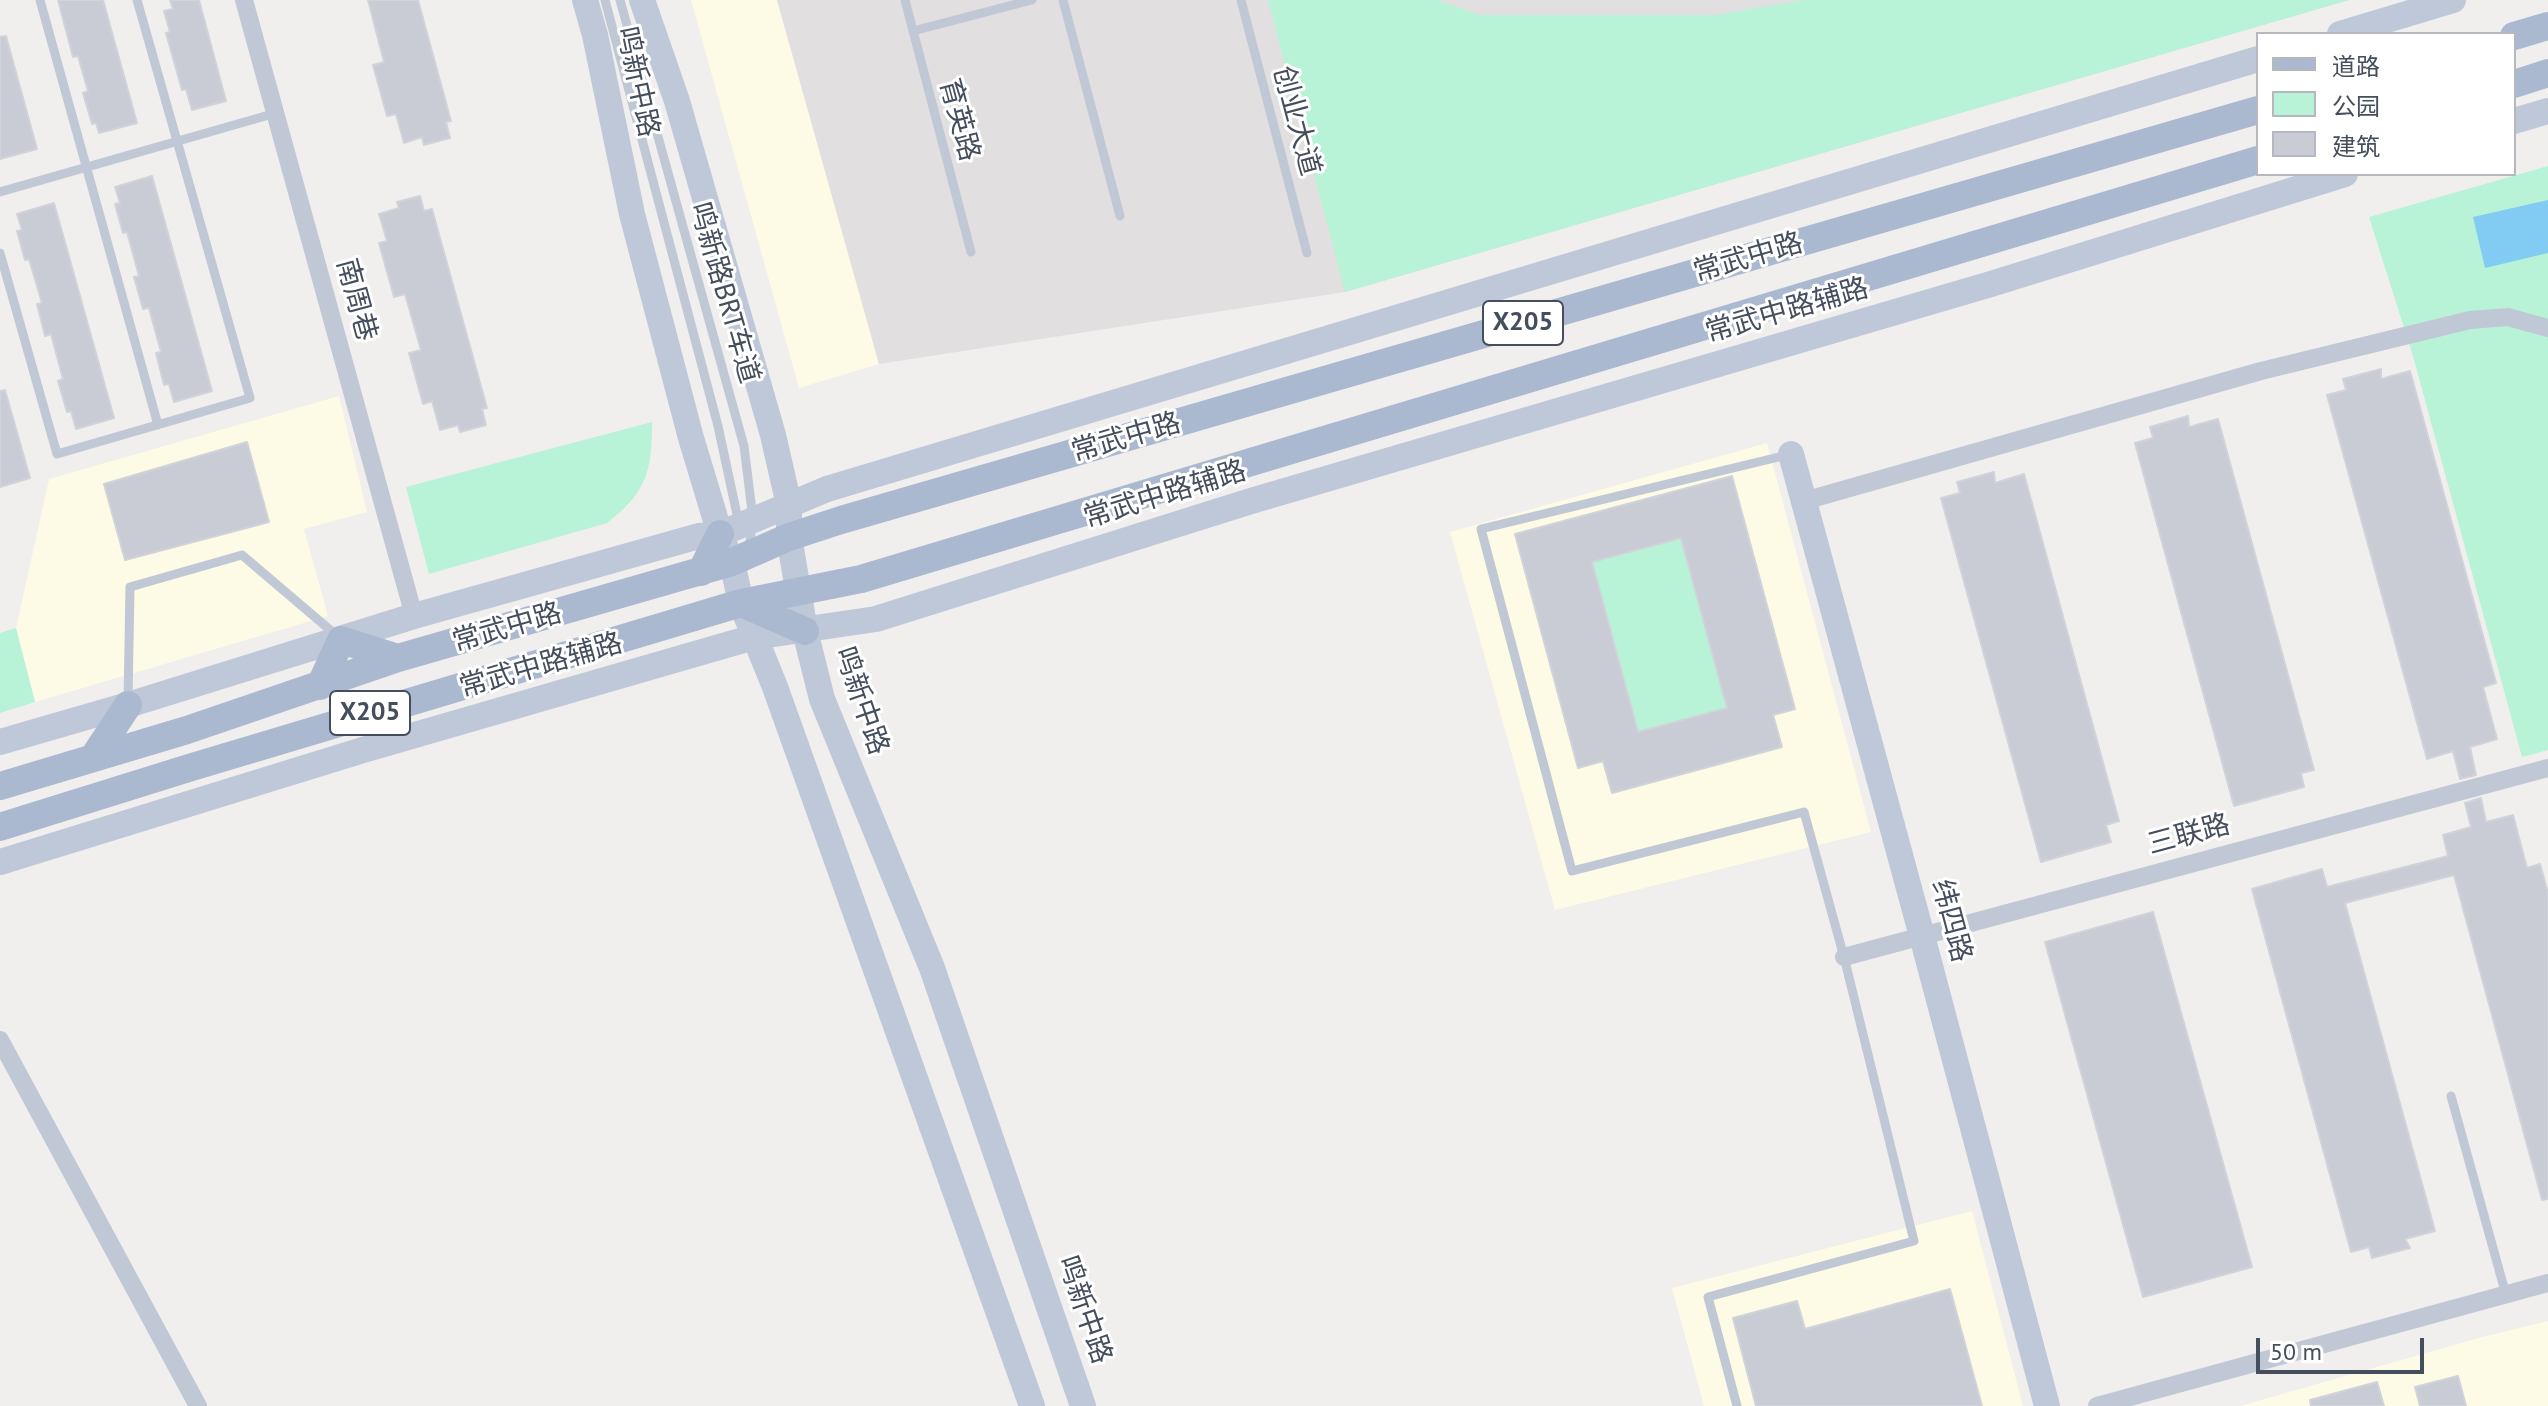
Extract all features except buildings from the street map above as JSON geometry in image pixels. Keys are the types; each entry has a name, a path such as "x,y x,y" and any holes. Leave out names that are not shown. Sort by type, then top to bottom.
{"main road":[{"path":"2516,35 2548,26"},
{"path":"2516,83 2548,73"},
{"name":"常武中路","path":"0,786 320,686 398,658 701,572 789,537 909,500 2256,111"},
{"name":"常武中路","path":"0,827 741,603 861,579 2256,161"},
{"path":"701,572 737,526"},
{"path":"741,603 805,631"},
{"path":"320,686 341,640 398,658"},
{"path":"93,758 128,705"}],"street":[{"name":"南周巷","path":"244,0 414,616"},
{"name":"鸣新中路","path":"585,0 632,214 691,438 737,526 741,603 775,687 1032,1406"},
{"name":"鸣新中路","path":"642,0 677,101 773,435 789,505 789,537 805,631 822,699 932,968 1083,1406"},
{"path":"2347,32 2453,0"},
{"path":"0,742 414,616 737,526 827,489 2256,60"},
{"path":"2516,120 2548,111"},
{"name":"常武中路辅路","path":"0,862 363,750 754,637 876,619 1251,501 1977,289 2339,176"},
{"path":"1804,501 2261,371 2470,320 2508,317 2548,328"},
{"name":"纬四路","path":"1791,454 2047,1406"},
{"name":"三联路","path":"1844,957 2548,768"},
{"path":"0,1040 198,1406"},
{"path":"2097,1406 2548,1283"}],"lane":[{"path":"40,0 158,425"},
{"path":"0,253 57,454 250,398 137,0"},
{"name":"鸣新路BRT车道","path":"605,0 718,426 737,526 740,559"},
{"name":"鸣新路BRT车道","path":"620,0 744,446 737,526"},
{"name":"育英路","path":"905,0 971,252"},
{"path":"913,31 1032,0"},
{"path":"1063,0 1120,216"},
{"name":"创业大道","path":"1241,0 1307,253"},
{"path":"0,192 276,113"},
{"path":"1737,1406 1708,1297 1914,1241 1844,957 1804,812 1572,871 1481,529 1791,454"},
{"path":"128,705 130,587 242,555 341,640"},
{"path":"2451,1096 2506,1295"}],"shaded area":[{"path":"691,0 777,0 879,364 799,388"},
{"path":"777,0 2349,0 1345,292 879,364"},
{"path":"339,396 367,512 304,529 328,616 35,702 16,628 49,479"},
{"path":"1767,443 1871,832 1555,910 1450,532"},
{"path":"1972,1211 2023,1406 1704,1406 1672,1288"},
{"path":"2548,1321 2548,1406 2240,1406 2482,1337"}],"green space":[{"path":"1268,0 1437,0 1480,15 1715,15 1804,0 2349,0 1345,292"},
{"path":"2548,166 2548,750 2522,757 2413,356 2369,217"},
{"path":"652,422 651,454 644,479 631,501 607,523 429,574 406,487"},
{"path":"1681,538 1727,708 1638,732 1592,562"},
{"path":"16,628 35,702 0,713 0,633"}],"water":[{"path":"2548,200 2548,253 2485,268 2473,217"}]}
